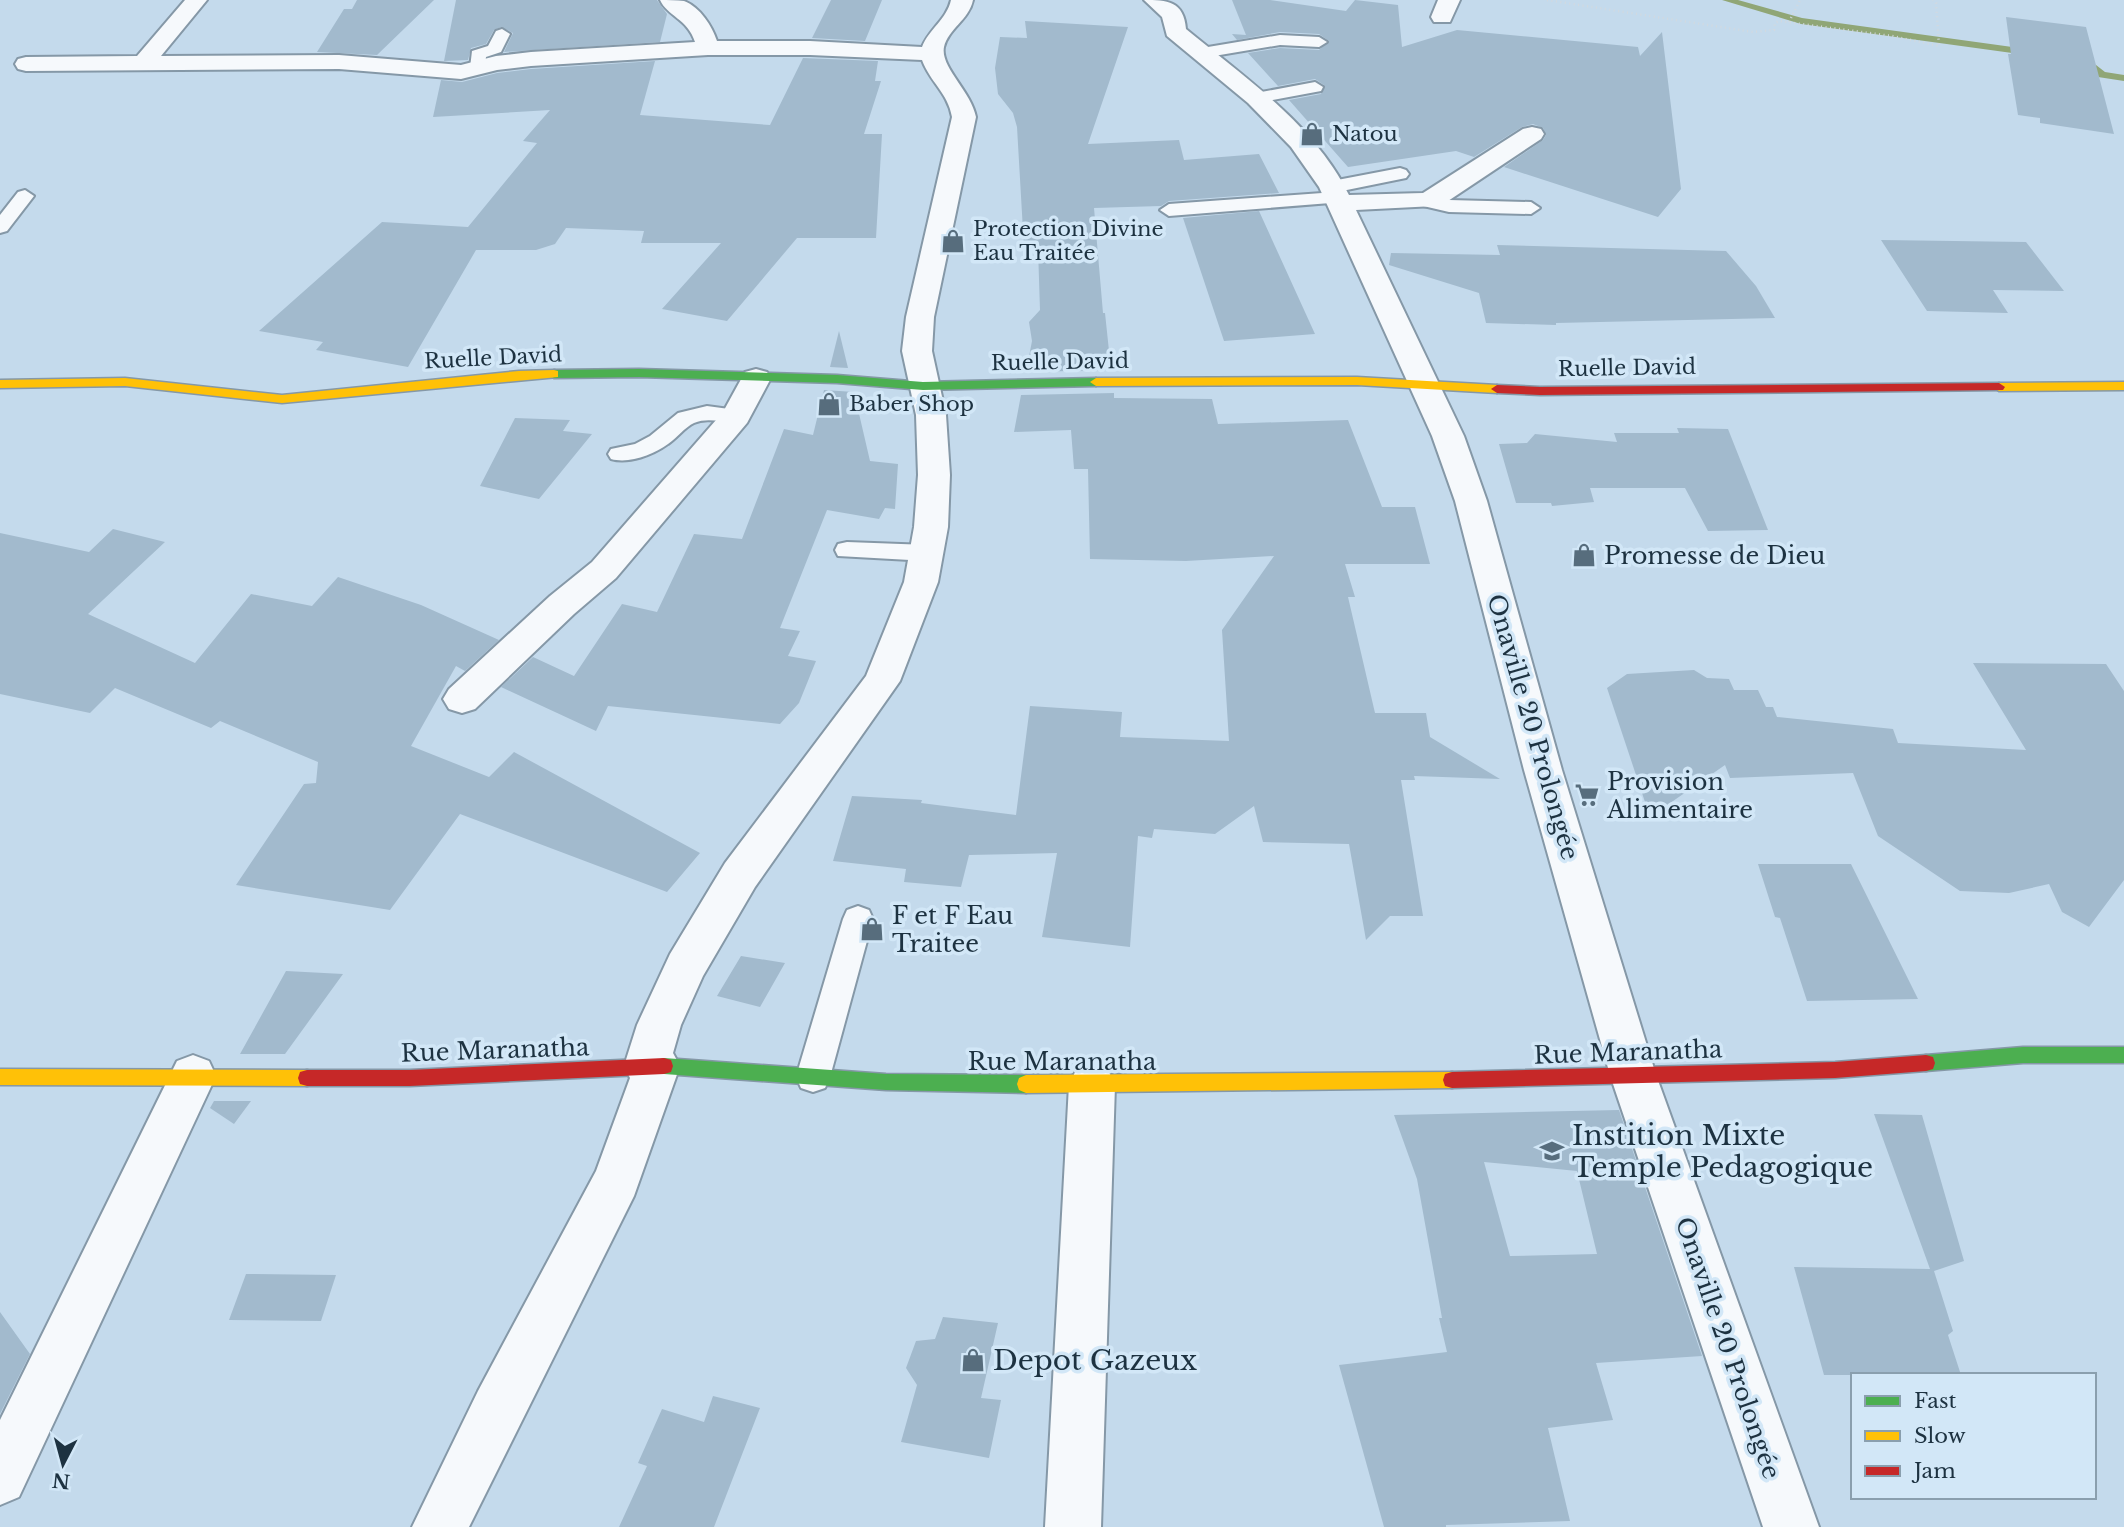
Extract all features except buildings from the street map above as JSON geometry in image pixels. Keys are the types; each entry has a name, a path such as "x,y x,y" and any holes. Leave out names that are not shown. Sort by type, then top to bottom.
{"street":[{"path":"144,63 196,0"},
{"path":"440,1527 497,1410 617,1180 652,1066 659,1025 685,967 740,875 882,681 921,582 928,553 934,475 931,415 917,351 920,317 964,117 961,101 934,63 931,54 938,36 960,13 961,0"},
{"name":"Onaville 20 Prolongée","path":"1155,0 1170,12 1176,22 1175,31 1256,97 1300,142 1336,196 1425,384 1471,501 1542,770 1633,1075 1791,1527"},
{"path":"668,1 694,18 704,31 708,48"},
{"path":"26,64 340,62 461,72 531,60 708,48 810,48 931,54"},
{"path":"1336,196 1426,201 1439,196 1532,134"},
{"name":"Ruelle David","path":"0,384 74,380 128,382 243,397 282,399 520,375 639,373 837,379 923,386 1131,381 1357,381 1540,391 2124,386"},
{"path":"462,699 562,605 604,570 736,416 756,378"},
{"name":"Rue Maranatha","path":"0,1077 410,1078 652,1066 886,1082 1092,1085 1390,1082 1835,1070 2022,1055 2124,1055"},
{"path":"0,1478 192,1076"},
{"path":"1073,1527 1092,1085"}],"lane":[{"path":"478,68 478,54 495,49 502,34"},
{"path":"1202,53 1280,40 1319,42"},
{"path":"1256,97 1315,87"},
{"path":"1169,210 1336,196 1366,182 1400,174"},
{"path":"0,227 25,196"},
{"path":"1426,201 1448,206 1531,208"},
{"path":"619,454 641,450 658,441 685,418 708,413 736,416"},
{"path":"848,550 928,553"},
{"path":"813,1077 858,919"}],"path":[{"path":"1547,0 1753,32 1774,30 1775,23 1779,21 1892,36 1939,46 1936,3 1933,0"},
{"path":"1789,22 1800,0"}],"waterway":[{"path":"1727,0 1801,21 2034,53"},
{"path":"2076,61 2092,67 2102,75 2124,78"}],"traffic: fast":[{"path":"554,374 639,373 837,379 923,386 1096,382"},
{"path":"1926,1063 2023,1055 2124,1055"},
{"path":"664,1066 886,1082 1026,1084"}],"traffic: slow":[{"path":"0,384 125,382 282,399 519,375 554,374"},
{"path":"1096,382 1357,381 1497,389"},
{"path":"1999,387 2124,386"},
{"path":"0,1077 307,1078"},
{"path":"1026,1084 1452,1080"}],"traffic: jam":[{"path":"1497,389 1540,391 1999,387"},
{"path":"1452,1080 1835,1070 1926,1063"},
{"path":"307,1078 410,1078 664,1066"}],"place":[{"name":"Natou","path":"1312,134"},
{"name":"Protection Divine Eau Traitée","path":"953,241"},
{"name":"Baber Shop","path":"829,404"},
{"name":"Promesse de Dieu","path":"1584,555"},
{"name":"Provision Alimentaire","path":"1587,795"},
{"name":"F et F Eau Traitee","path":"872,929"},
{"name":"Instition Mixte Temple Pedagogique","path":"1552,1151"},
{"name":"Depot Gazeux","path":"973,1360"}]}
